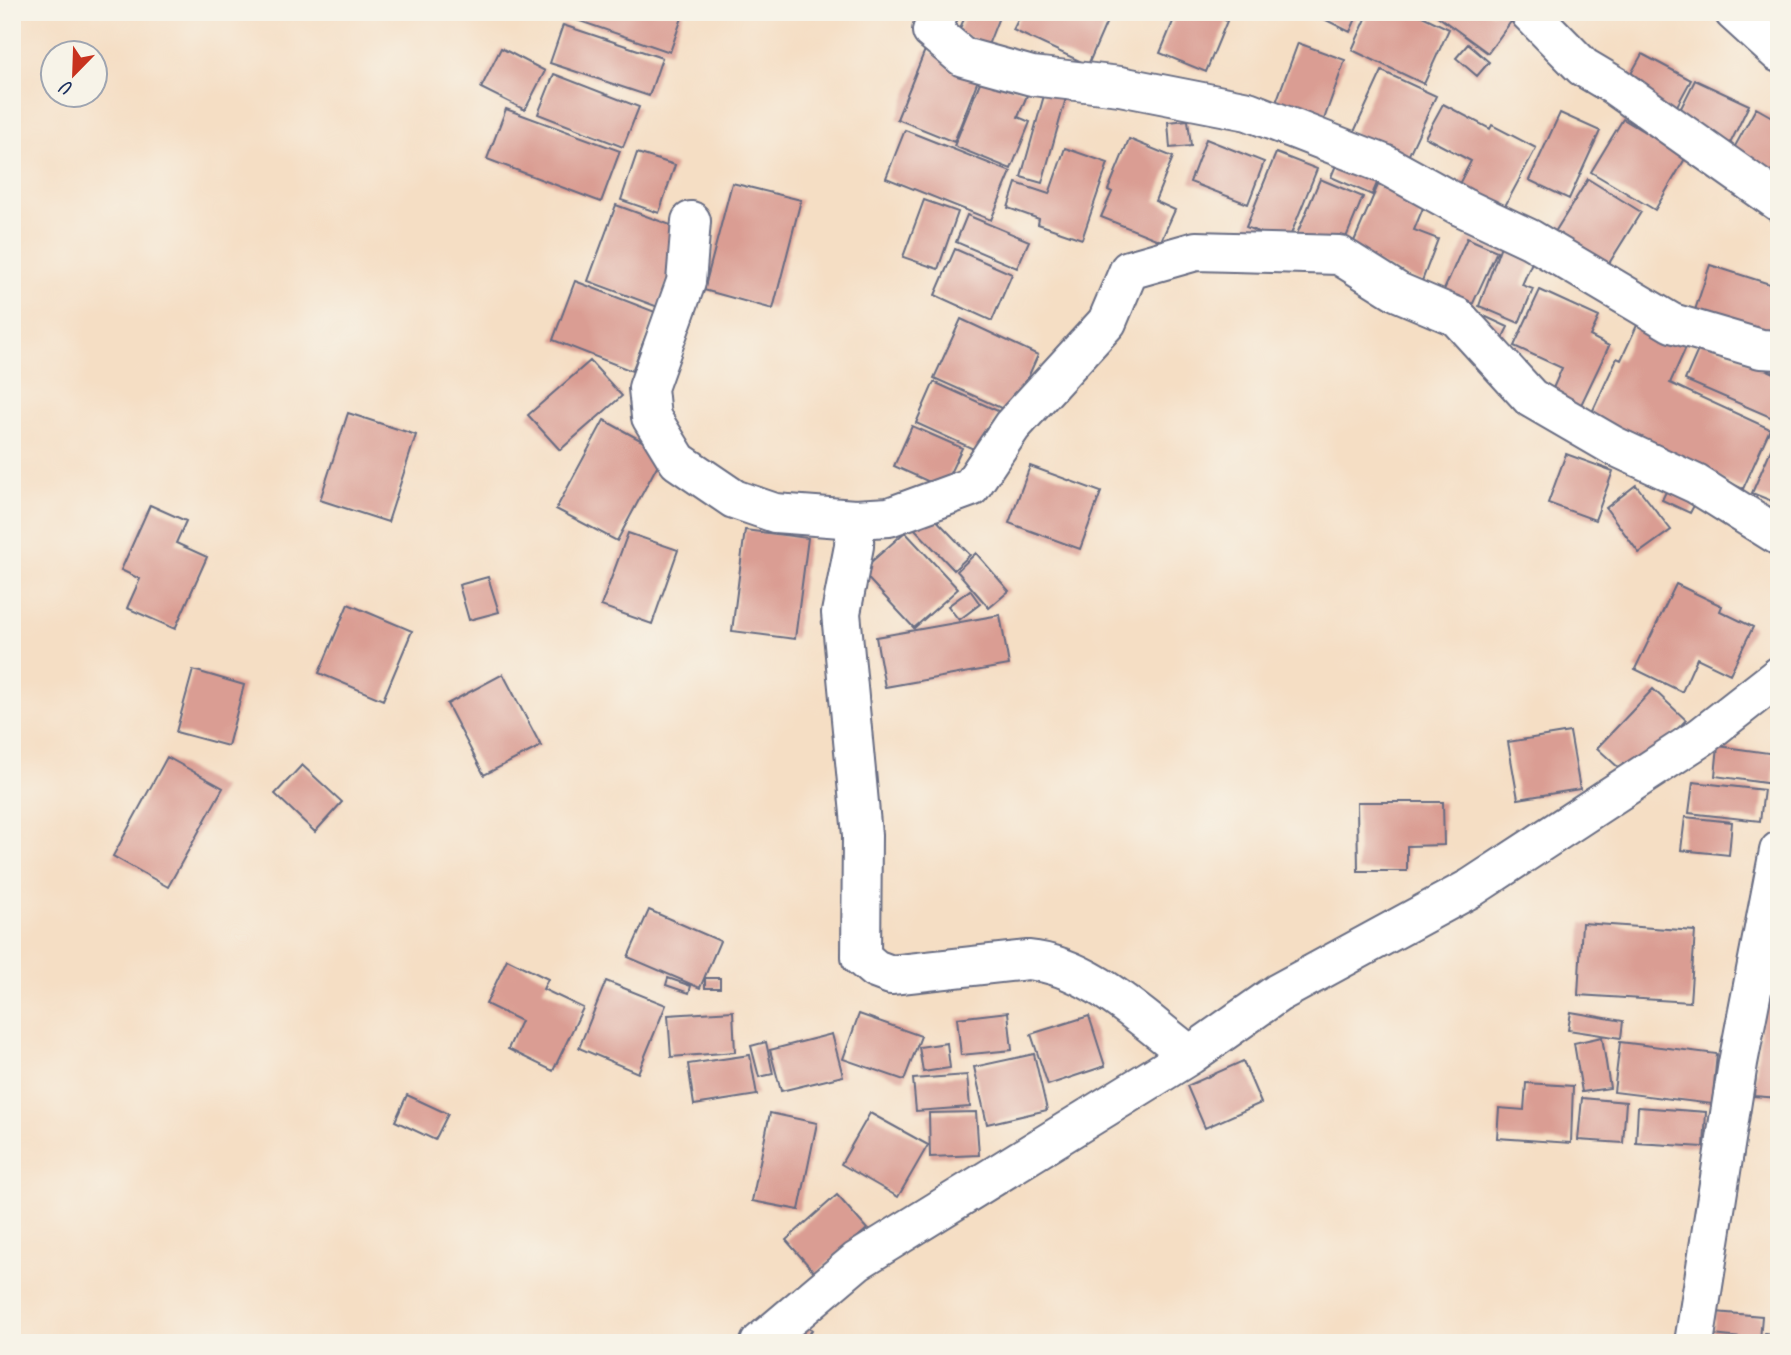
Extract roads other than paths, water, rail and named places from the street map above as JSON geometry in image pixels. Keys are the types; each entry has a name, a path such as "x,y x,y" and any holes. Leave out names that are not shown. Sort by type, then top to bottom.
{"street":[{"path":"939,12 932,32 963,57 1032,76 1120,86 1248,111 1384,164 1462,207 1530,239 1672,323 1761,349 1779,351"},
{"path":"1529,12 1583,67 1615,86 1779,202"},
{"path":"1734,12 1779,53"},
{"path":"691,221 686,282 648,388 651,417 678,461 734,499 775,513 855,519 889,517 971,487 1012,426 1107,322 1129,270 1196,251 1228,251 1339,256 1398,292 1457,317 1531,398 1612,445 1696,484 1779,536"},
{"path":"855,519 854,546 841,613 862,835 861,957 875,969 891,975 1017,961 1050,962 1103,989 1190,1055"},
{"path":"760,1343 857,1261 1190,1055 1278,993 1471,888 1701,737 1779,676"},
{"path":"1694,1343 1738,1063 1779,851"}]}
